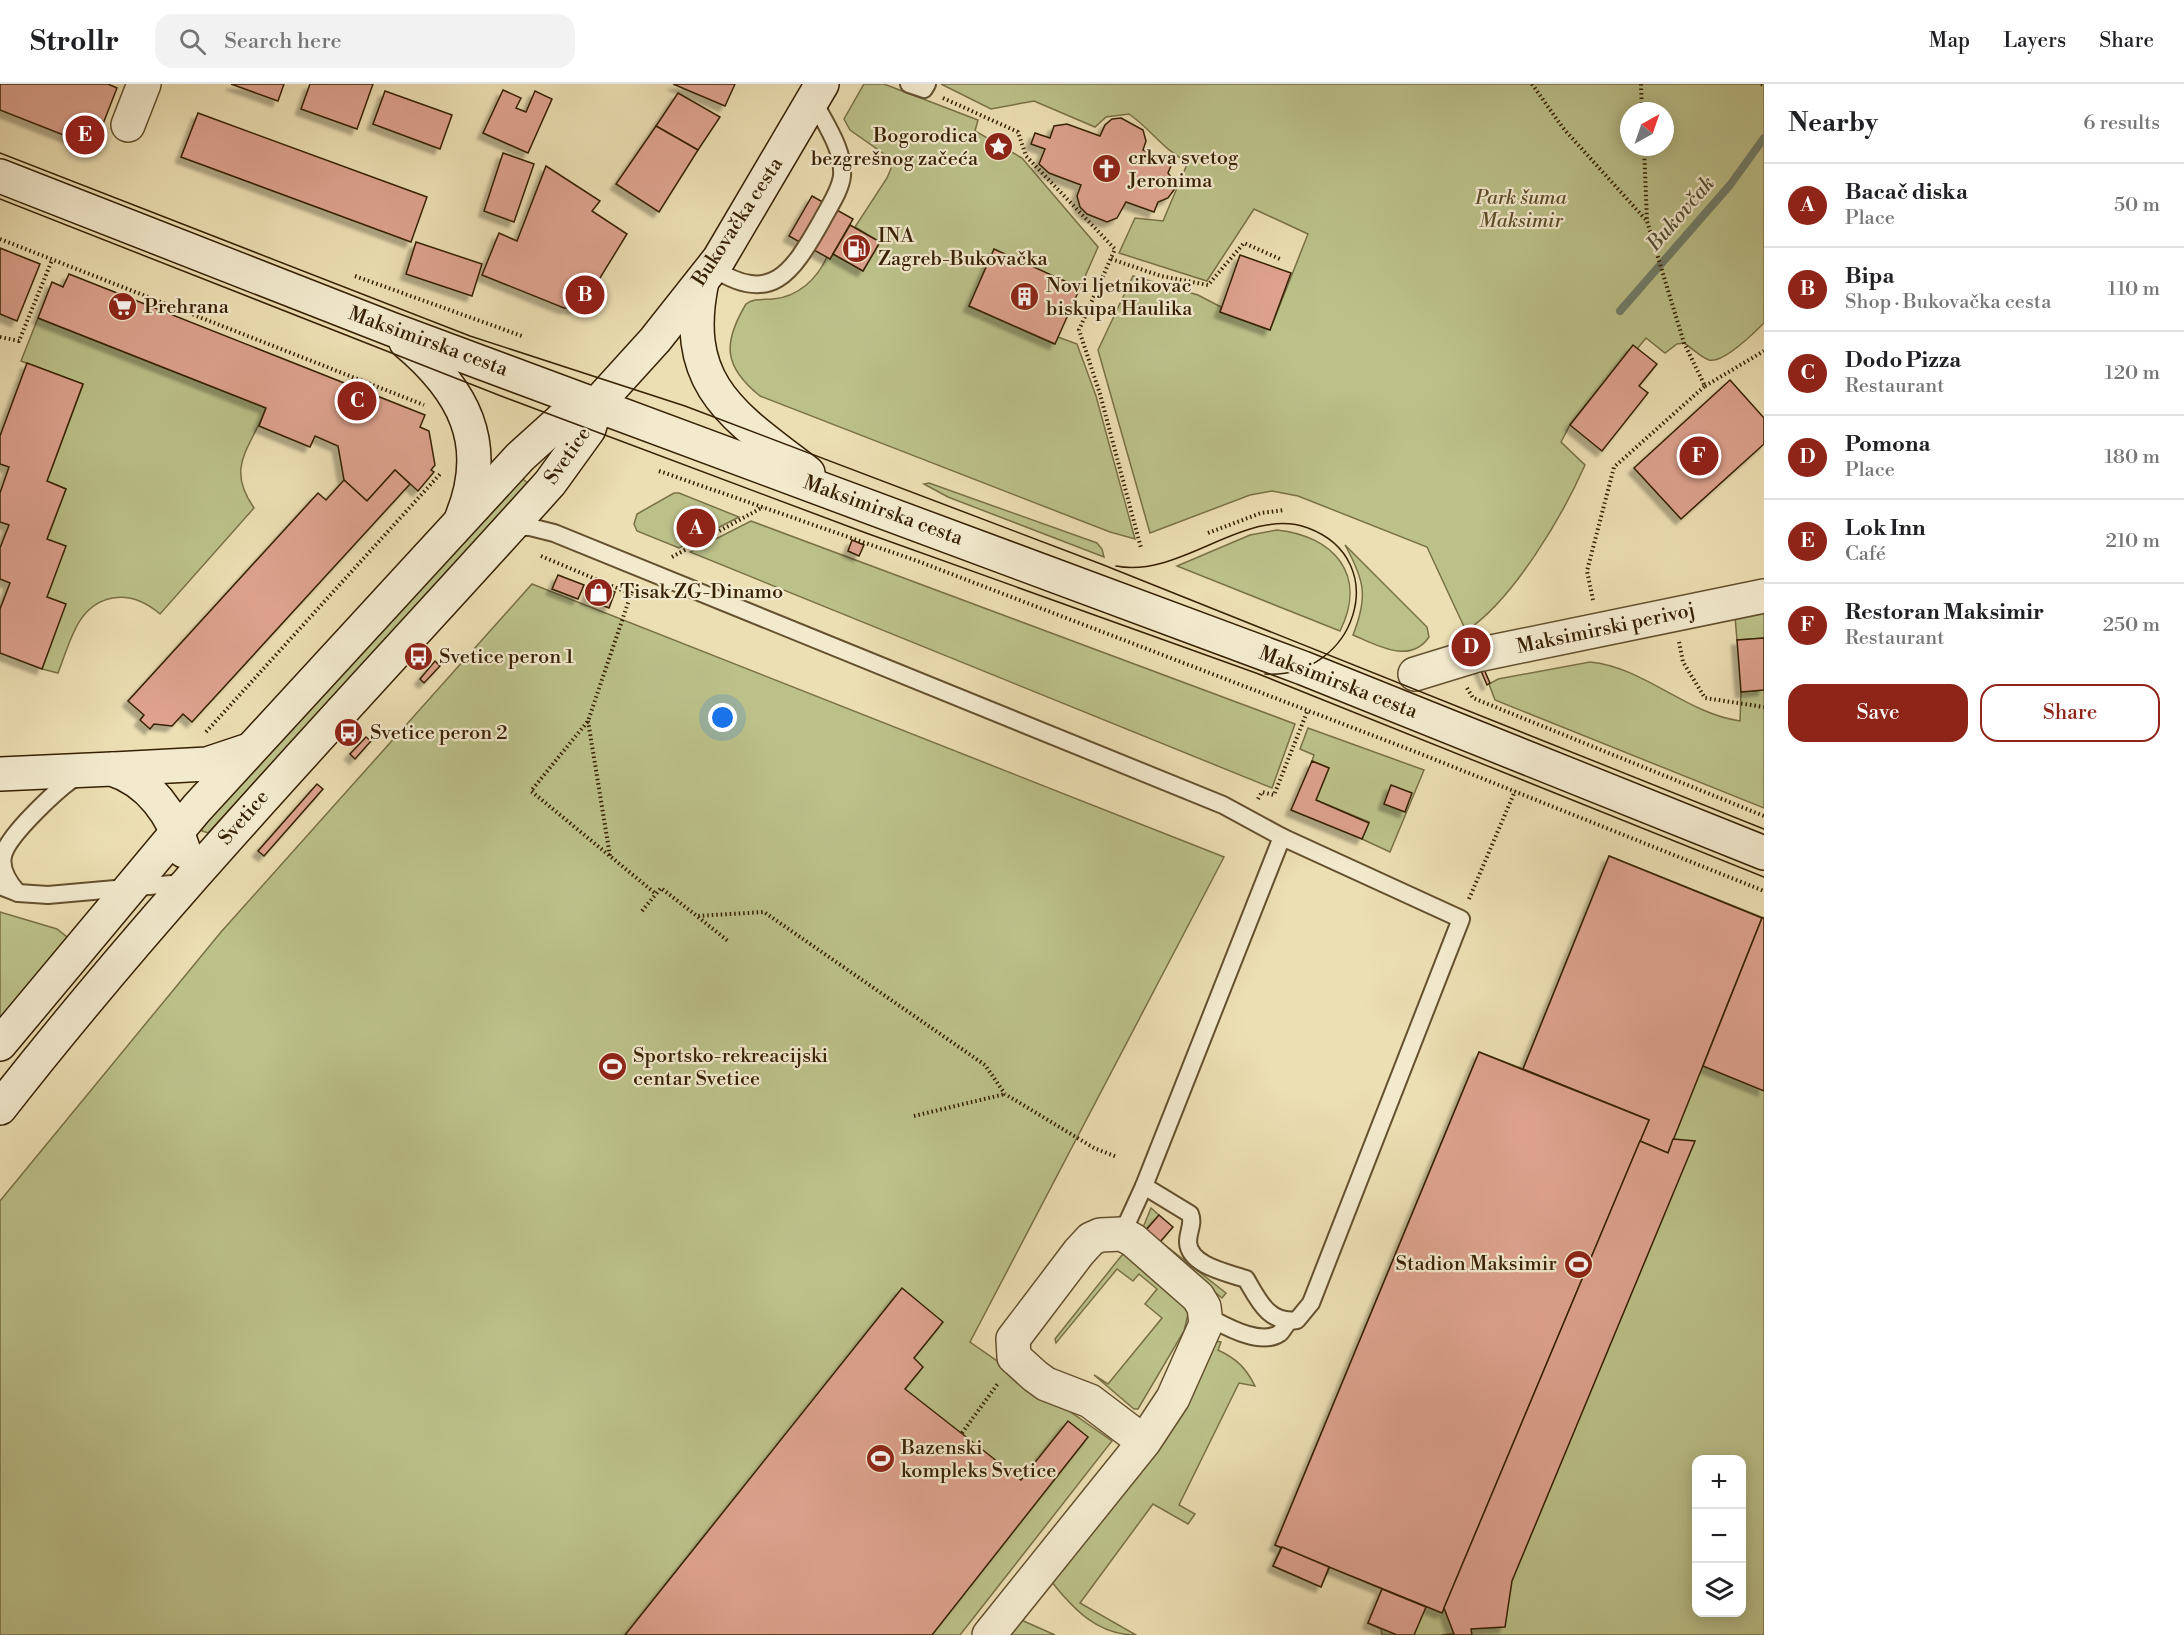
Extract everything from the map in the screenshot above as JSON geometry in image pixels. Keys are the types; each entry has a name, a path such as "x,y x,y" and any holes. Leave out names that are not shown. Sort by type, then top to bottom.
{"main road":[{"path":"128,125 144,84"},
{"name":"Bukovačka cesta","path":"596,405 707,274 818,92"},
{"name":"Maksimirska cesta","path":"0,176 390,329 1304,668 1764,853"},
{"path":"707,274 697,314 699,357 715,392 744,422 815,479 839,495"},
{"path":"390,329 440,373 458,398 471,430 475,465 474,480 459,524"},
{"name":"Svetice","path":"0,1044 177,831 459,524 548,429 572,413 596,405"},
{"name":"Svetice","path":"0,1108 188,882 575,451 589,429 596,405"},
{"name":"Maksimirski perivoj","path":"1415,674 1478,655 1764,596"},
{"path":"6,777 207,764 250,749"},
{"path":"100,770 127,774 148,790 177,831 184,850 188,882"},
{"path":"989,1635 1144,1442 1173,1398 1206,1324 1206,1316 1198,1297 1133,1240 1122,1234 1110,1233 1091,1239 1019,1328 1011,1346 1014,1357 1022,1366 1046,1384 1090,1401 1144,1442"}],"lane":[{"path":"707,274 746,284 770,283 790,269 816,230 839,188 842,177 840,154 818,92"},
{"path":"509,527 530,527 554,533 1223,806 1282,837 1461,919 1311,1303 1297,1320 1289,1321 1260,1305 1246,1279 1204,1264 1188,1246 1192,1220 1190,1214 1144,1186"},
{"path":"18,893 10,884 2,864 7,846 45,802 71,780 100,770"},
{"path":"1122,1234 1144,1186 1282,837"},
{"path":"0,886 18,893 48,895 166,886 188,882"},
{"path":"1206,1316 1240,1332 1264,1337 1280,1333 1289,1321"}],"path":[{"path":"1532,84 1570,137 1647,221"},
{"path":"1641,84 1642,102"},
{"path":"920,86 1018,132 1026,156 1115,249 1079,330 1100,394 1141,548"},
{"path":"1644,156 1647,221 1684,343 1705,386"},
{"path":"0,238 428,407"},
{"path":"1112,259 1161,276 1208,285 1244,243 1280,259"},
{"path":"0,337 19,341 52,260"},
{"path":"355,276 522,336"},
{"path":"1600,630 1587,571 1614,467 1705,386 1764,351"},
{"path":"205,734 435,483 445,465"},
{"path":"659,471 920,561 1515,791 1764,891"},
{"path":"662,558 670,559 763,507"},
{"path":"1208,533 1261,513 1285,510"},
{"path":"541,556 632,594"},
{"path":"634,586 588,721 531,791 656,894"},
{"path":"1674,615 1683,662 1705,698 1764,707"},
{"path":"1464,683 1473,698 1764,816"},
{"path":"1257,801 1262,792 1274,795 1307,712"},
{"path":"588,721 610,858"},
{"path":"1467,904 1515,791"},
{"path":"642,911 661,888 728,941"},
{"path":"697,916 764,912 985,1065 1005,1094 1094,1148 1117,1157"},
{"path":"914,1116 1005,1094"},
{"path":"962,1433 1003,1376"}],"green space":[{"path":"864,84 884,84 978,120 975,131 1022,158 1098,247 1080,288 994,250 969,306 1054,344 1058,337 1077,344 1096,396 1135,539 1110,532 760,396 739,375 733,365 730,343 738,318 746,304 755,300 782,298 798,291 806,286 818,273 827,257 830,259 833,254 863,271 880,242 855,227 887,178 894,161 850,130 844,119"},
{"name":"Park šuma Maksimir","path":"941,84 1764,84 1764,323 1738,347 1715,360 1706,359 1684,343 1677,344 1665,353 1646,338 1637,349 1633,346 1570,425 1561,442 1585,465 1550,532 1518,579 1484,617 1466,631 1427,547 1298,496 1272,491 1250,495 1150,533 1098,350 1133,276 1198,295 1221,307 1220,312 1270,330 1308,234 1254,209 1207,281 1119,253 1135,218 1163,221 1188,162 1171,152 1129,114 1106,117 1095,127 1034,101 991,109"},
{"path":"38,318 266,408 243,458 241,469 241,481 254,508 160,614 144,603 119,597 101,602 91,608 76,626 58,673 42,669 65,604 47,597 47,539 66,489 47,481 83,385 21,361"},
{"path":"520,477 528,483 208,833 202,831 202,827"},
{"path":"929,483 1097,543 1104,557 948,497 924,484"},
{"path":"674,493 739,517 679,548 637,531 634,524 637,514"},
{"path":"751,521 1295,724 1272,788 690,552"},
{"path":"1277,530 1315,540 1340,562 1347,576 1350,592 1348,611 1340,631 1177,566 1250,535"},
{"path":"1345,545 1427,627 1429,637 1421,645 1412,650 1393,650 1353,635 1361,610 1362,589 1357,569"},
{"name":"Sportsko-rekreacijski centar Svetice","path":"532,584 1224,857 970,1342 1112,1441 960,1635 0,1635 0,1201 221,932"},
{"path":"1764,610 1764,638 1737,640 1735,617"},
{"path":"1590,662 1628,672 1701,709 1740,721 1741,692 1764,690 1764,808 1495,700 1489,684 1498,679"},
{"path":"1308,728 1424,770 1390,852 1362,839 1369,822 1316,800 1329,768 1312,761 1314,755 1300,749"},
{"name":"Stadion Maksimir","path":"1609,856 1764,918 1764,1635 1382,1635 1381,1629 1368,1623 1382,1589 1330,1567 1321,1587 1273,1566 1281,1547 1275,1545 1479,1052 1523,1069"},
{"path":"0,912 57,929 71,940 0,1028"},
{"path":"1151,1208 1159,1215 1146,1230 1226,1293 1222,1298 1145,1234 1142,1230"},
{"path":"1122,1255 1126,1255 1189,1310 1184,1331 1138,1409 1134,1409 1094,1375 1108,1384 1162,1318 1145,1304 1157,1289 1139,1274 1133,1281 1117,1269 1056,1343 1055,1339"},
{"path":"1216,1341 1221,1342 1218,1350 1240,1365 1255,1386 1239,1383 1179,1505 1195,1514 1188,1524 1153,1504 1080,1603 1136,1635 1110,1631 1098,1626 1078,1611 1051,1581"},
{"path":"1019,1619 1055,1635 1006,1635"}],"building":[{"path":"0,84 108,84 117,88 94,147 0,110"},
{"path":"231,84 284,84 278,101"},
{"path":"310,84 373,84 357,129 301,109"},
{"path":"673,84 735,84 725,106"},
{"path":"503,90 521,98 516,108 526,112 535,91 552,99 528,153 483,133"},
{"path":"385,91 452,115 440,149 373,124"},
{"path":"678,93 720,117 698,150 656,126"},
{"path":"198,113 427,197 411,242 181,157"},
{"name":"crkva svetog Jeronima","path":"1121,118 1143,130 1146,141 1143,150 1173,161 1168,173 1175,182 1174,190 1168,198 1158,202 1154,212 1126,202 1117,218 1107,222 1087,214 1080,207 1077,196 1081,185 1049,173 1039,164 1045,149 1031,144 1035,133 1050,138 1054,126 1067,124 1100,136 1105,125 1112,119"},
{"path":"656,126 698,150 659,212 616,184"},
{"path":"503,153 534,164 514,222 484,211"},
{"path":"546,166 600,201 592,211 627,234 584,304 576,308 564,308 482,275 499,233 517,241"},
{"path":"812,196 853,219 830,259 789,236"},
{"name":"INA Zagreb-Bukovačka","path":"850,225 880,242 863,271 833,254"},
{"path":"416,242 482,264 472,296 406,274"},
{"path":"0,248 40,264 17,321 0,314"},
{"name":"Novi ljetnikovac biskupa Haulika","path":"994,249 1080,288 1055,344 969,306"},
{"path":"1240,255 1291,273 1270,330 1220,312"},
{"path":"69,274 425,415 420,427 429,431 435,465 431,470 434,472 418,491 395,470 367,501 344,480 338,446 315,436 310,447 259,426 266,408 38,318 52,282 63,287"},
{"path":"1633,345 1657,364 1639,386 1648,393 1602,451 1570,425"},
{"path":"27,363 83,384 47,481 66,489 47,539 66,546 47,597 66,604 42,669 0,653 0,609 10,583 0,579 0,548 9,525 0,522 0,493 9,467 0,464 0,436"},
{"path":"1730,380 1764,418 1764,444 1681,519 1634,468"},
{"path":"395,470 410,484 192,722 183,714 172,726 154,724 150,729 140,720 144,715 128,701 318,493 326,500 344,480 367,501"},
{"path":"852,540 864,545 859,556 848,551"},
{"path":"558,575 584,585 578,599 552,589"},
{"path":"592,583 615,592 609,608 586,599"},
{"path":"1467,631 1490,683 1487,685 1464,632"},
{"path":"1764,638 1764,690 1741,692 1737,640"},
{"path":"435,661 440,666 424,683 420,679"},
{"path":"366,737 371,741 355,759 350,754"},
{"path":"1312,761 1329,768 1316,800 1369,823 1362,839 1291,810"},
{"path":"317,784 323,789 264,856 258,851"},
{"path":"1391,785 1412,793 1405,812 1384,804"},
{"path":"1609,856 1762,918 1668,1153 1640,1141 1649,1120 1523,1069"},
{"path":"1762,918 1764,918 1764,1091 1703,1066"},
{"path":"1479,1052 1649,1120 1442,1613 1275,1545"},
{"path":"1673,1139 1695,1141 1512,1581 1505,1627 1471,1629 1472,1635 1442,1635 1454,1634 1444,1608 1640,1141 1668,1153"},
{"path":"1159,1215 1173,1227 1160,1242 1146,1230"},
{"name":"Bazenski kompleks Svetice","path":"902,1288 943,1322 914,1358 923,1367 905,1389 1021,1480 1068,1421 1088,1437 932,1635 625,1635"},
{"path":"1282,1547 1329,1567 1321,1587 1273,1566"},
{"path":"1382,1589 1426,1607 1414,1635 1397,1635 1368,1623"}],"waterway":[{"name":"Bukovčak","path":"1620,311 1730,185 1764,138"}],"tram line":[{"path":"0,153 470,336 685,406 1101,564 1764,829"},
{"path":"0,199 501,396 866,533 1256,673 1764,877"},
{"path":"1116,566 1140,567 1165,562 1237,533 1261,526 1285,524 1308,528 1335,544 1350,565 1356,590 1353,615 1341,638 1322,658 1297,670 1265,674"}],"place":[{"name":"Lok Inn","path":"85,135"},
{"name":"Bogorodica bezgrešnog začeća","path":"999,147"},
{"name":"crkva svetog Jeronima","path":"1107,169"},
{"name":"INA Zagreb-Bukovačka","path":"857,248"},
{"name":"Bipa","path":"585,295"},
{"name":"Novi ljetnikovac biskupa Haulika","path":"1025,297"},
{"name":"Prehrana","path":"123,307"},
{"name":"Dodo Pizza","path":"357,401"},
{"name":"Restoran Maksimir","path":"1699,456"},
{"name":"Bacač diska","path":"696,528"},
{"name":"Tisak ZG-Dinamo","path":"599,592"},
{"name":"Pomona","path":"1471,647"},
{"name":"Svetice peron 1","path":"418,657"},
{"name":"Svetice peron 2","path":"349,733"},
{"name":"Sportsko-rekreacijski centar Svetice","path":"612,1067"},
{"name":"Stadion Maksimir","path":"1578,1264"},
{"name":"Bazenski kompleks Svetice","path":"880,1459"}]}
